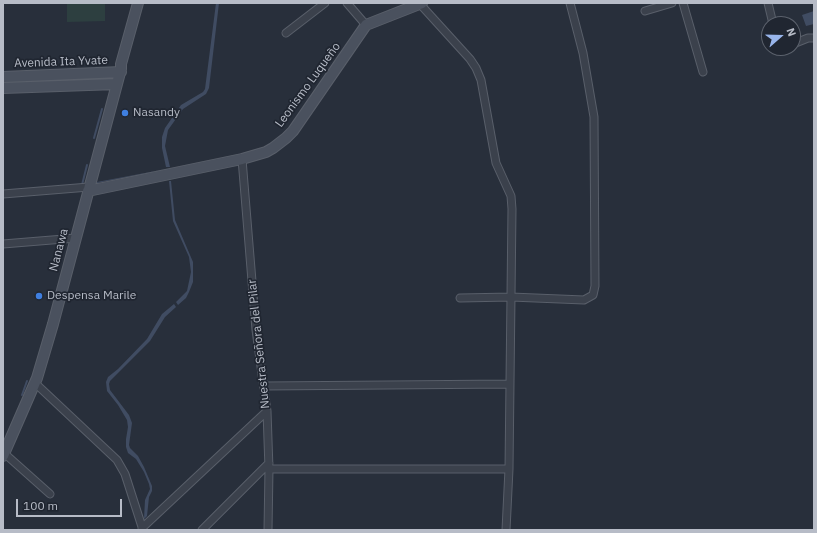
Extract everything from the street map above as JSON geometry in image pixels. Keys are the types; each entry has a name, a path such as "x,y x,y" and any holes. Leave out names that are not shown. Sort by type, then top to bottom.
{"street":[{"name":"Nanawa","path":"121,71 121,64 138,3"},
{"name":"Nanawa","path":"5,449 35,383 53,324 117,84 121,71 125,65 143,3"},
{"path":"286,33 325,3"},
{"path":"347,3 366,25 421,3 470,59 481,80 496,163 511,196 512,209 509,469 506,530"},
{"path":"460,298 511,297 584,300 593,295 595,286 594,117 583,53 570,3"},
{"path":"645,11 672,3"},
{"path":"683,3 703,72"},
{"path":"768,3 771,16"},
{"name":"Leonismo Luqueño","path":"88,189 242,159 266,152 280,144 316,98 366,25"},
{"path":"801,41 808,38 814,38"},
{"name":"Avenida Ita Yvate","path":"3,77 121,71"},
{"name":"Avenida Ita Yvate","path":"3,88 117,84"},
{"name":"Nuestra Señora del Pilar","path":"242,159 256,330 267,411 269,466 268,530"},
{"path":"3,194 88,189"},
{"path":"3,244 76,238"},
{"path":"35,383 117,460 125,474 142,529 267,411"},
{"path":"264,386 510,384"},
{"path":"5,449 50,494"},
{"path":"202,530 269,466 509,469"}],"shaded area":[{"path":"67,3 105,3 105,21 67,22"},
{"path":"93,78 94,80 3,84 3,82"}],"water":[{"path":"216,3 219,3 209,88 206,94 183,109 168,130 165,146 170,167 166,167 162,148 162,137 165,128 181,105 203,92 205,89"},
{"path":"814,11 814,24 806,26 802,15"},
{"path":"166,169 97,183 97,182"},
{"path":"169,181 171,181 175,220 193,262 193,282 186,298 178,305 176,302 187,291 191,272 189,257 173,221"},
{"path":"174,304 176,307 165,317 150,341 110,381 109,384 110,390 129,415 132,423 129,445 138,456 152,486 147,516 144,519 145,500 150,489 149,484 136,459 128,453 126,447 128,427 127,420 107,391 106,382 108,377 118,369 147,339 162,314"}],"waterway":[{"path":"94,138 102,109"},
{"path":"82,185 87,165"},
{"path":"22,395 27,381"}],"place":[{"name":"Nasandy","path":"125,113"},
{"name":"Despensa Marile","path":"39,296"}]}
